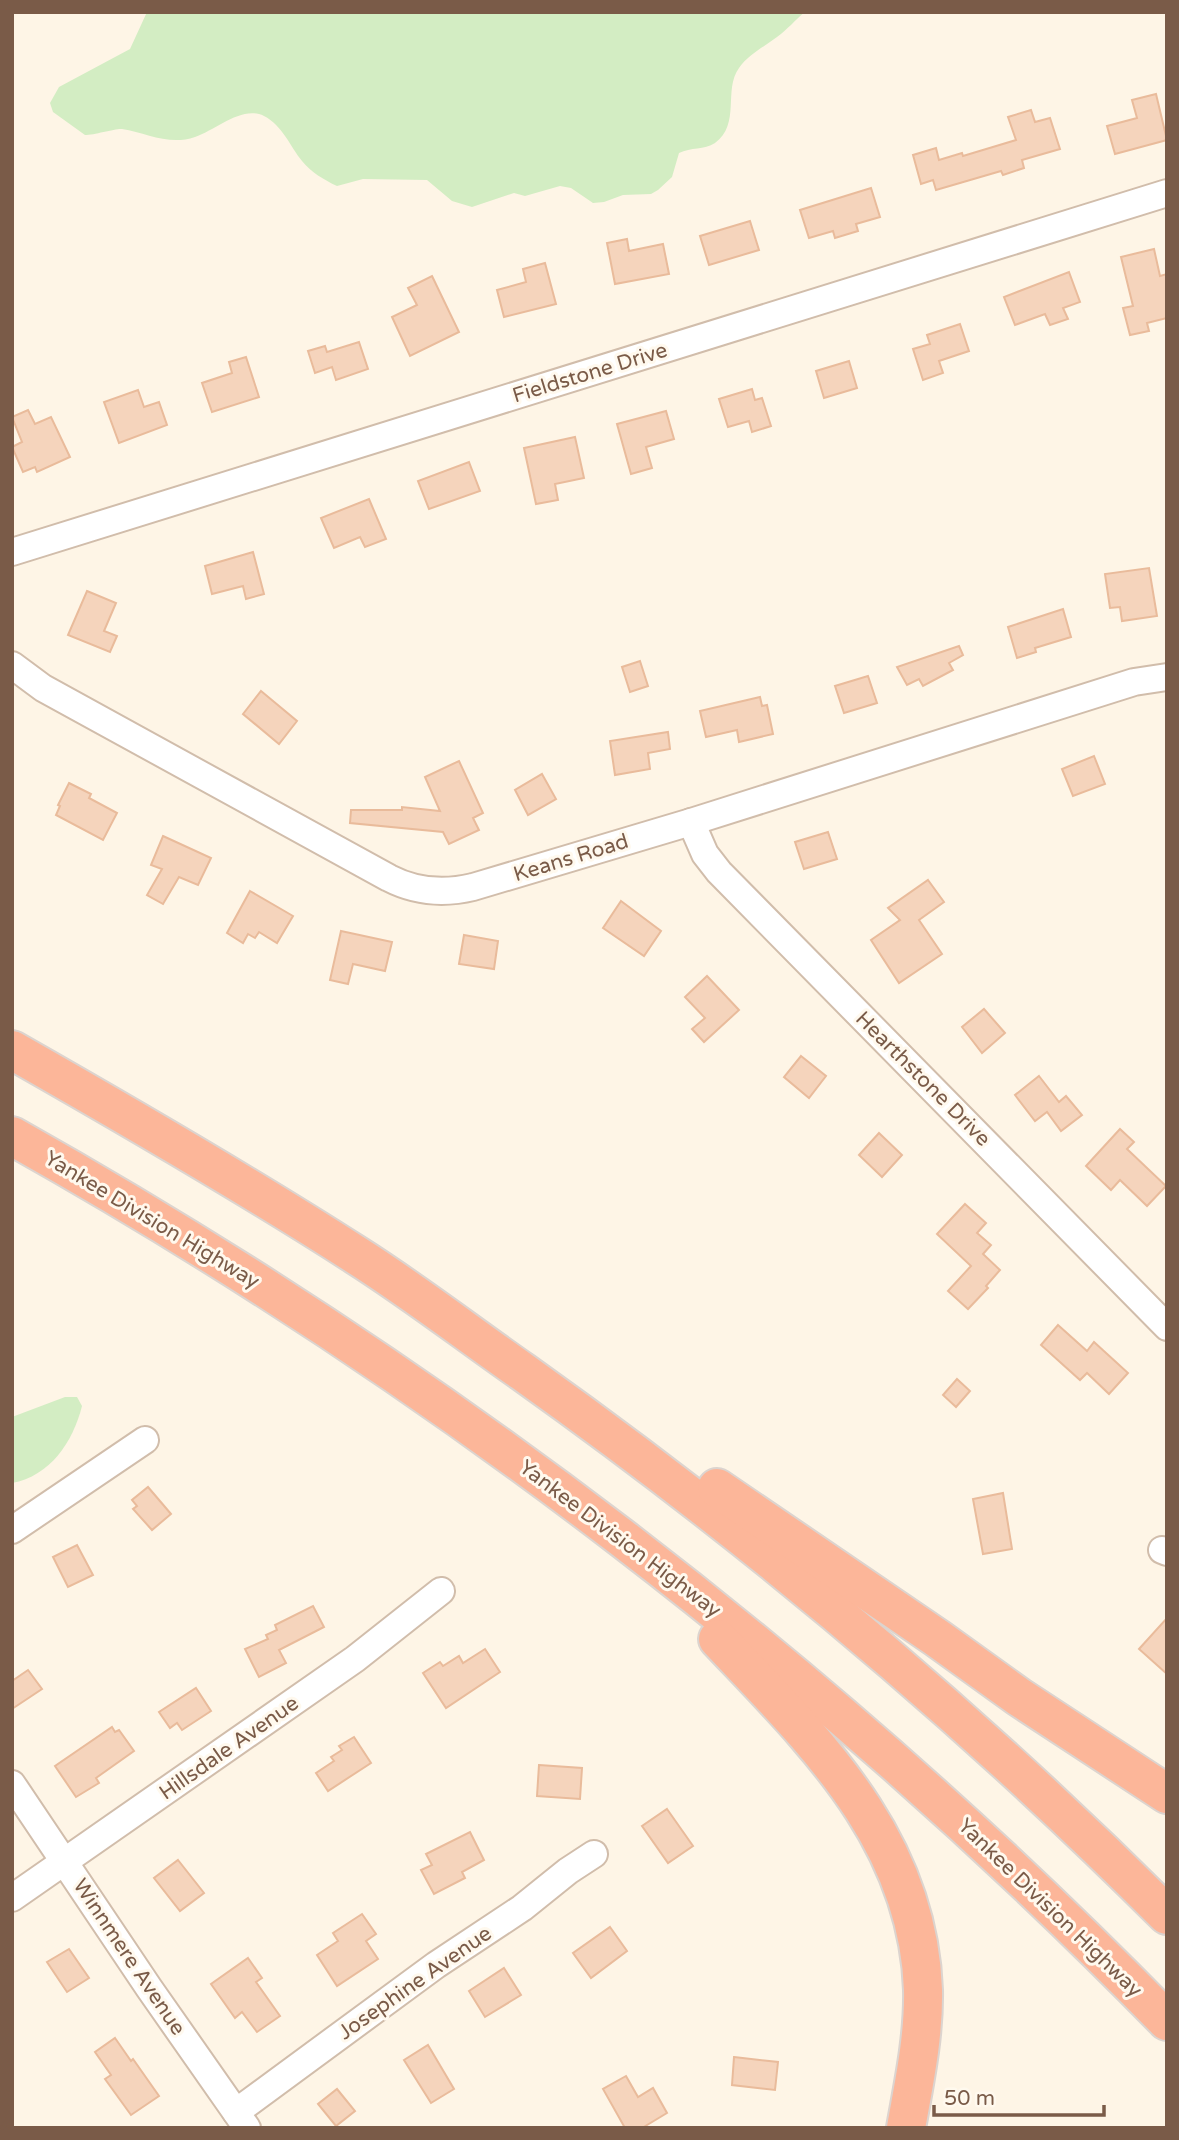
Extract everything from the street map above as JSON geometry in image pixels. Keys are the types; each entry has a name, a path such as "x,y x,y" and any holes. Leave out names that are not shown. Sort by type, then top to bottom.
{"highway":[{"path":"12,1050 221,1171 347,1249 630,1449 785,1570 882,1651 1031,1783 1167,1915"},
{"name":"Yankee Division Highway","path":"12,1136 145,1212 313,1319 477,1432 620,1536 828,1704 942,1804 1050,1905 1167,2021"},
{"path":"511,1363 734,1499 1019,1697 1167,1794"},
{"path":"620,1536 826,1756 863,1806 894,1862 913,1915 921,1959 923,1993 920,2036 906,2128"}],"street":[{"name":"Fieldstone Drive","path":"12,552 1167,193"},
{"name":"Keans Road","path":"12,665 43,688 389,878 419,890 463,890 691,822 1134,682 1167,677"},
{"name":"Hearthstone Drive","path":"691,822 705,854 719,872 1167,1327"},
{"path":"12,1530 145,1440"},
{"name":"Hillsdale Avenue","path":"12,1898 355,1659 441,1591"},
{"name":"Winnmere Avenue","path":"12,1784 241,2120"},
{"name":"Josephine Avenue","path":"241,2120 436,1965 522,1908 594,1854"}],"green space":[{"path":"147,12 805,12 743,63 734,77 730,117 723,135 711,145 679,153 672,177 658,190 651,194 623,195 593,203 571,188 560,186 525,196 514,193 472,207 452,201 427,180 363,179 337,186 309,169 276,125 256,113 238,116 203,134 185,139 167,139 122,129 85,135 53,112 50,103 59,87 130,49"},
{"path":"65,1397 77,1397 82,1406 66,1444 38,1473 12,1483 12,1417"}],"building":[{"path":"1156,94 1167,140 1115,154 1107,126 1137,118 1132,100"},
{"path":"1031,110 1035,122 1050,118 1060,149 1022,160 1024,168 1003,175 1001,171 936,190 933,180 921,184 913,155 936,148 939,160 962,153 963,156 1016,140 1008,117"},
{"path":"871,188 880,217 856,224 858,231 835,238 833,231 809,238 800,210"},
{"path":"750,221 759,250 709,265 700,236"},
{"path":"627,239 629,251 663,244 669,274 615,284 607,243"},
{"path":"1154,249 1160,276 1167,274 1167,318 1147,323 1149,331 1130,335 1123,308 1133,306 1121,257"},
{"path":"545,263 556,304 504,317 497,290 526,282 523,269"},
{"path":"1069,272 1080,302 1063,308 1068,319 1050,325 1045,314 1015,325 1004,297"},
{"path":"432,276 459,332 410,356 392,317 417,305 408,288"},
{"path":"960,324 969,351 939,361 943,373 923,380 913,349 930,344 927,335"},
{"path":"359,342 368,369 336,380 332,367 315,373 308,351 325,346 327,352"},
{"path":"246,357 259,397 212,412 202,383 232,373 229,362"},
{"path":"849,361 857,388 824,398 816,371"},
{"path":"752,389 755,400 762,398 771,426 752,432 749,421 728,427 719,399"},
{"path":"138,390 144,407 159,402 167,425 119,443 104,402"},
{"path":"28,410 35,424 51,417 70,457 37,472 35,467 23,472 12,447 22,442 12,417"},
{"path":"666,411 674,439 646,447 652,468 631,474 617,424"},
{"path":"575,437 584,478 555,484 558,500 536,504 524,448"},
{"path":"469,462 480,491 429,509 418,481"},
{"path":"369,499 386,539 365,547 360,537 334,548 321,518"},
{"path":"253,552 264,594 246,599 243,586 212,594 205,566"},
{"path":"1149,568 1157,616 1122,621 1120,607 1110,608 1105,574"},
{"path":"87,591 116,603 104,631 117,636 110,652 68,635"},
{"path":"1063,609 1071,637 1035,648 1036,652 1017,658 1008,627"},
{"path":"959,646 963,655 949,663 953,670 923,686 919,679 907,685 897,667"},
{"path":"640,661 648,686 630,692 622,667"},
{"path":"868,676 877,703 844,713 835,686"},
{"path":"261,691 297,721 279,744 243,714"},
{"path":"760,697 762,706 767,705 773,734 739,742 737,730 706,737 700,711"},
{"path":"668,732 670,749 648,753 650,769 615,775 610,741"},
{"path":"1094,756 1105,784 1073,796 1062,769"},
{"path":"459,761 483,813 473,818 479,830 449,844 443,832 350,823 351,810 402,810 402,807 440,811 425,777"},
{"path":"542,774 556,799 528,815 515,790"},
{"path":"69,783 91,794 89,798 117,813 103,840 56,815"},
{"path":"828,832 837,859 804,869 795,842"},
{"path":"163,836 211,858 198,885 179,877 163,904 147,895 162,869 151,865"},
{"path":"928,880 944,902 919,920 942,954 899,983 871,940 900,920 888,908"},
{"path":"250,891 293,916 277,943 259,932 255,938 248,934 243,943 227,933"},
{"path":"621,901 661,931 644,956 603,928"},
{"path":"341,931 392,942 385,971 353,964 348,984 330,980"},
{"path":"464,935 498,941 494,969 459,964"},
{"path":"707,976 739,1010 704,1042 692,1029 705,1018 685,997"},
{"path":"984,1009 1005,1033 982,1053 962,1027"},
{"path":"801,1056 826,1076 809,1098 784,1077"},
{"path":"1039,1076 1059,1102 1066,1096 1082,1115 1061,1131 1047,1112 1035,1121 1015,1095"},
{"path":"1120,1129 1134,1142 1127,1149 1166,1186 1147,1206 1120,1180 1111,1190 1086,1166"},
{"path":"879,1133 902,1155 882,1177 859,1155"},
{"path":"965,1204 986,1223 977,1233 991,1245 983,1254 1000,1270 986,1286 988,1288 968,1309 948,1291 971,1266 937,1234"},
{"path":"1058,1325 1087,1351 1094,1342 1128,1373 1109,1394 1087,1373 1080,1380 1041,1345"},
{"path":"957,1379 970,1391 956,1407 943,1395"},
{"path":"148,1487 171,1514 152,1530 133,1509 137,1506 132,1500"},
{"path":"1003,1493 1012,1549 983,1554 973,1499"},
{"path":"77,1545 93,1575 68,1587 53,1557"},
{"path":"313,1606 324,1627 279,1650 286,1663 259,1677 245,1649 268,1639 266,1635 277,1630 275,1625"},
{"path":"1167,1618 1167,1674 1139,1649"},
{"path":"485,1649 500,1672 446,1708 423,1673 440,1662 443,1666 459,1656 463,1663"},
{"path":"28,1670 42,1689 12,1709 12,1681"},
{"path":"196,1688 211,1711 182,1730 177,1723 170,1728 159,1712"},
{"path":"112,1727 115,1732 119,1730 134,1751 96,1778 99,1783 76,1797 55,1766"},
{"path":"354,1737 371,1763 328,1791 316,1773 334,1761 331,1757 342,1750 339,1746"},
{"path":"539,1765 582,1768 580,1799 537,1796"},
{"path":"667,1809 693,1846 668,1863 642,1826"},
{"path":"470,1832 484,1860 462,1872 465,1878 434,1894 421,1870 432,1865 426,1854"},
{"path":"178,1860 204,1893 180,1911 154,1878"},
{"path":"362,1914 376,1934 366,1941 378,1959 337,1986 317,1955 338,1941 333,1933"},
{"path":"610,1927 627,1951 591,1978 573,1953"},
{"path":"69,1949 89,1978 67,1992 47,1962"},
{"path":"248,1958 262,1978 256,1982 280,2016 257,2032 242,2012 235,2018 211,1984"},
{"path":"504,1968 521,1995 485,2017 469,1991"},
{"path":"115,2038 159,2096 131,2115 105,2079 111,2075 95,2052"},
{"path":"428,2045 454,2089 431,2103 404,2060"},
{"path":"734,2057 778,2062 775,2090 732,2085"},
{"path":"626,2076 638,2097 653,2088 667,2113 642,2128 625,2128 603,2089"},
{"path":"337,2089 355,2111 336,2126 318,2104"}]}
